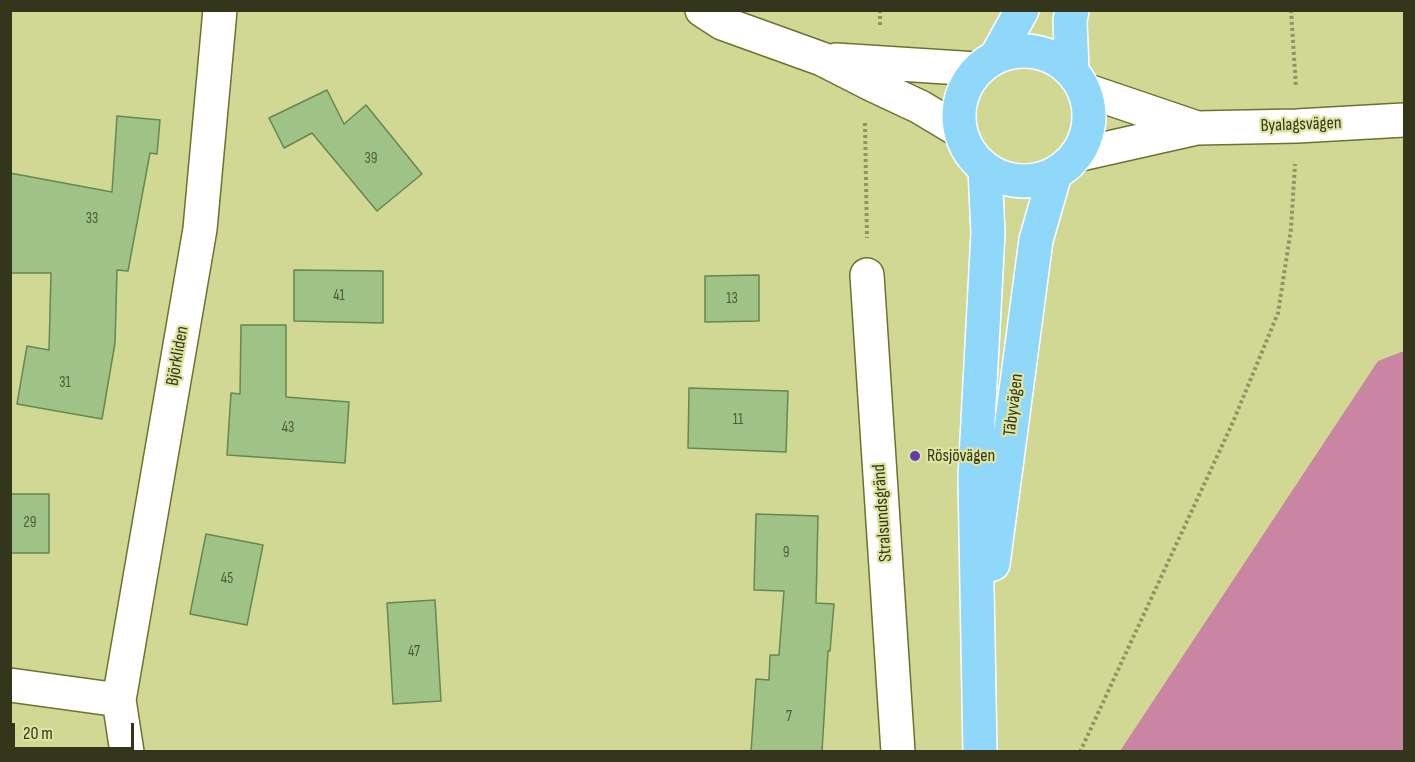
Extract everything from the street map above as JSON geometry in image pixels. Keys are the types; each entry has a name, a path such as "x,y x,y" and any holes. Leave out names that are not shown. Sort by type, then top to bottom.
{"main road":[{"path":"1022,10 987,63 964,88 958,110 960,131 969,152 985,169 1011,180 1034,181 1066,164"},
{"name":"Täbyvägen","path":"979,673 1036,240 1066,164 1087,135 1090,112 1078,80 1070,21 1072,10"},
{"path":"987,63 1018,50 1041,52 1054,57 1078,80"},
{"name":"Täbyvägen","path":"980,752 975,477 987,233 985,169"}],"street":[{"name":"Björkliden","path":"126,752 119,700 200,229 220,10"},
{"path":"702,10 722,23 822,59 920,107 960,131"},
{"path":"822,59 987,63"},
{"name":"Byalagsvägen","path":"1078,80 1197,128"},
{"name":"Byalagsvägen","path":"1066,164 1197,128 1297,126 1404,120"},
{"name":"Stralsundsgränd","path":"867,275 898,752"},
{"path":"10,685 119,700"}],"path":[{"path":"1080,752 1228,432 1278,313 1291,229 1297,126 1292,10"},
{"path":"866,115 864,130 867,275"}],"shaded area":[{"path":"1404,351 1404,751 1120,751 1378,361"}],"building":[{"path":"327,90 344,124 366,105 422,174 377,211 312,133 284,148 269,118"},
{"path":"117,116 160,120 157,154 150,153 128,271 117,270 115,343 102,419 17,404 27,346 49,350 51,273 10,273 10,173 112,192"},
{"path":"294,270 383,271 383,323 294,321"},
{"path":"759,275 759,321 705,322 705,276"},
{"path":"241,325 286,325 286,397 349,402 345,463 227,455 231,393 240,394"},
{"path":"689,388 788,391 786,452 688,448"},
{"path":"10,494 49,494 49,553 10,553"},
{"path":"756,514 818,516 816,603 834,604 830,651 828,651 822,752 751,752 756,679 769,680 770,655 779,655 784,591 754,590"},
{"path":"206,534 263,545 247,625 190,614"},
{"path":"435,600 441,701 393,704 387,603"}],"place":[{"name":"Rösjövägen","path":"915,456"}]}
